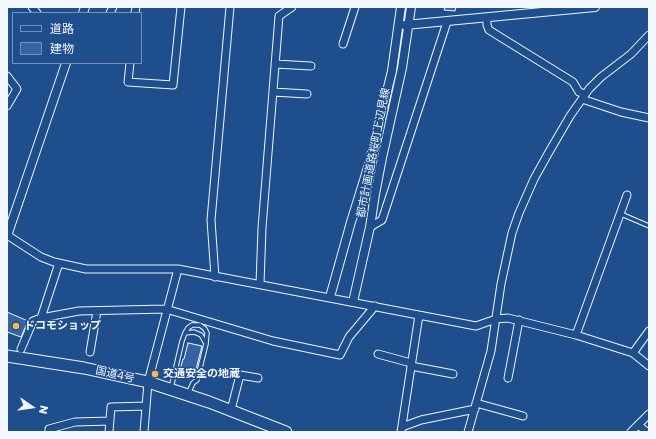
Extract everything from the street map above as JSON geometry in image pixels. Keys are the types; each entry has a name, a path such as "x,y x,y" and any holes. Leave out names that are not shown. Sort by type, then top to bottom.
{"highway":[{"name":"国道4号","path":"7,356 84,368 148,382 188,394 286,432"}],"street":[{"path":"130,64 128,82 173,85 180,7"},
{"path":"215,277 211,220 230,7"},
{"path":"260,284 262,228 279,16 292,7"},
{"path":"343,44 355,7"},
{"name":"都市計画道路桜町上辺見線","path":"330,298 370,161 392,71 402,7"},
{"name":"都市計画道路桜町上辺見線","path":"353,302 370,227 374,194 402,68 409,25 410,7"},
{"path":"399,26 596,7"},
{"path":"487,18 487,25 490,30 574,82 579,92 584,96 621,112 649,118"},
{"path":"370,227 382,220 447,22"},
{"path":"468,432 491,351 501,284 512,232 534,179 570,116 584,96 601,78 631,54 649,35"},
{"path":"66,64 7,235 41,257 86,269 178,269 476,326 496,319 508,318 576,335 633,353 649,366"},
{"path":"275,64 311,66"},
{"path":"7,76 17,89 7,106"},
{"path":"273,92 307,94"},
{"path":"576,335 627,194"},
{"path":"41,318 59,263"},
{"path":"144,432 148,382 166,309 178,269"},
{"path":"21,349 34,321 41,318 78,311 166,309 273,341 340,355 349,337 375,306"},
{"path":"90,352 97,311"},
{"path":"401,430 419,315"},
{"path":"508,378 518,320"},
{"path":"633,353 649,331"},
{"path":"378,354 411,365 454,374"},
{"path":"231,410 240,375 258,378"},
{"path":"109,432 111,407 146,406"},
{"path":"401,430 421,420 476,406 523,416"},
{"path":"631,432 649,414"},
{"path":"49,432 49,429 75,422 110,421"},
{"path":"638,425 647,432"}],"lane":[{"path":"620,214 649,226"},
{"path":"171,389 185,333 192,325 200,325 205,329 206,344 197,380 193,383 188,394"},
{"path":"185,333 194,332 201,335 206,344"}],"building":[{"path":"445,7 456,7 455,11 444,10"},
{"name":"ドコモショップ","path":"7,312 28,321 21,337 7,332"},
{"path":"188,343 202,346 194,377 179,373"}],"place":[{"name":"ドコモショップ","path":"16,326"},
{"name":"交通安全の地蔵","path":"155,374"}]}
